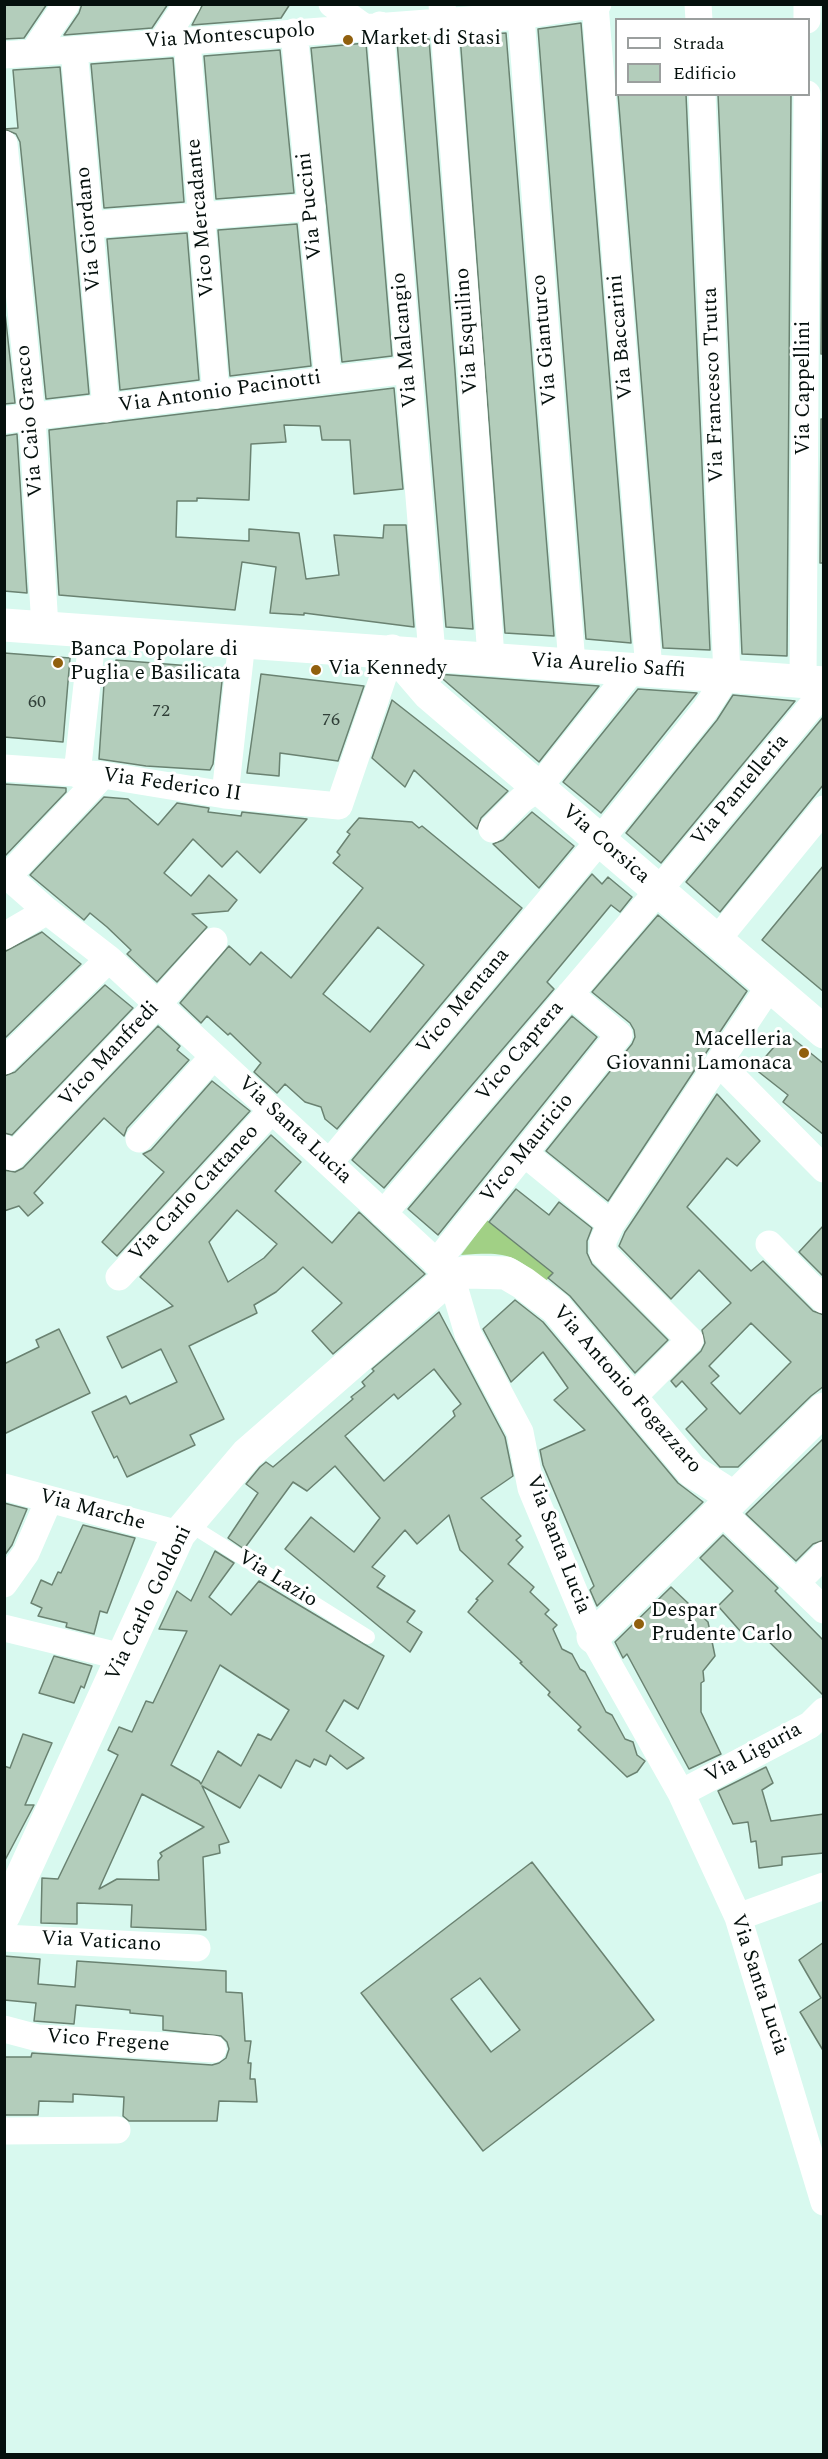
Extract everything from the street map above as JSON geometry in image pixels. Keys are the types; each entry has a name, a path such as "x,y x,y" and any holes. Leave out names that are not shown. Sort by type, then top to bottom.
{"street":[{"path":"33,53 66,4"},
{"path":"174,42 188,4"},
{"path":"332,4 372,26"},
{"name":"Via Montescupolo","path":"4,55 372,26 442,13 597,5"},
{"name":"Via Baccarini","path":"597,5 641,669"},
{"name":"Via Gianturco","path":"520,10 572,664"},
{"name":"Via Esquilino","path":"442,13 472,382 491,658"},
{"name":"Via Malcangio","path":"372,26 408,370 432,654"},
{"name":"Via Puccini","path":"294,32 328,379"},
{"name":"Vico Mercadante","path":"174,42 202,216 216,395"},
{"name":"Via Giordano","path":"74,50 106,408"},
{"name":"Via Francesco Trutta","path":"702,96 727,676"},
{"name":"Via Cappellini","path":"807,96 816,685"},
{"name":"Via Caio Gracco","path":"4,144 32,418 45,627"},
{"path":"89,225 312,207"},
{"name":"Via Antonio Pacinotti","path":"4,420 408,370"},
{"name":"Via Aurelio Saffi","path":"4,625 641,669 816,685"},
{"path":"6,874 90,774 93,631"},
{"path":"225,795 242,641"},
{"name":"Via Federico II","path":"4,768 90,774 225,795 339,806 392,651"},
{"name":"Via Corsica","path":"392,651 429,693 824,1032"},
{"path":"492,830 521,800 538,788 641,669"},
{"name":"Vico Mentana","path":"329,1163 600,840 705,710 727,676"},
{"name":"Via Pantelleria","path":"658,891 816,685"},
{"path":"716,941 824,809"},
{"name":"Via Santa Lucia","path":"6,874 47,911 109,958 443,1269 468,1334 520,1432 531,1488 593,1637 681,1793 738,1917 824,2202"},
{"name":"Vico Caprera","path":"383,1214 658,891"},
{"path":"4,936 47,911"},
{"name":"Vico Manfredi","path":"4,1148 12,1157 157,1005 214,941"},
{"path":"4,1061 109,958"},
{"path":"631,1399 690,1340 603,1253 603,1240 611,1224 769,987"},
{"name":"Vico Mauricio","path":"443,1269 524,1153 619,1035 570,994"},
{"path":"139,1139 213,1057"},
{"path":"719,1063 824,1170"},
{"name":"Via Carlo Cattaneo","path":"119,1277 272,1110"},
{"path":"524,1153 611,1224"},
{"path":"769,1244 824,1300"},
{"name":"Via Antonio Fogazzaro","path":"443,1269 506,1273 555,1308 692,1471 727,1503"},
{"name":"Via Carlo Goldoni","path":"4,1915 183,1528 247,1454 443,1269"},
{"path":"593,1637 824,1409"},
{"name":"Via Marche","path":"4,1487 49,1500 183,1528"},
{"path":"4,1584 15,1550 49,1500"},
{"path":"727,1503 796,1583 824,1611"},
{"path":"796,1583 824,1555"},
{"path":"4,1628 123,1657"},
{"name":"Via Liguria","path":"681,1793 810,1725 824,1711"},
{"path":"738,1917 824,1886"},
{"name":"Via Vaticano","path":"4,1938 196,1948"},
{"name":"Vico Fregene","path":"4,2030 38,2038 213,2049"},
{"path":"4,2131 117,2130"}],"lane":[{"name":"Via Lazio","path":"183,1528 368,1637"}],"green space":[{"path":"487,1220 529,1253 582,1242 545,1282 516,1259 507,1256 498,1254 461,1255"}],"building":[{"path":"4,4 47,4 24,38 4,39"},
{"path":"82,4 168,4 152,28 64,35 79,13"},
{"path":"203,4 290,4 281,18 192,25"},
{"path":"581,23 631,643 586,639 538,29"},
{"path":"506,33 554,636 505,633 460,36"},
{"path":"429,39 473,629 446,627 397,41"},
{"path":"366,43 392,356 342,362 311,48"},
{"path":"280,50 294,193 216,199 204,56"},
{"path":"173,58 184,202 104,208 91,64"},
{"path":"60,67 89,394 46,399 20,142 16,134 4,129 18,128 13,70"},
{"path":"823,94 824,354 821,354"},
{"path":"618,96 686,96 710,650 663,648"},
{"path":"718,96 791,96 787,656 742,654"},
{"path":"297,224 311,366 230,376 218,230"},
{"path":"187,233 199,380 120,390 107,239"},
{"path":"4,304 15,403 4,404"},
{"path":"394,388 403,489 354,494 350,440 322,440 320,426 284,425 286,442 251,444 249,500 197,498 197,501 177,501 176,537 249,541 249,529 299,533 306,579 339,575 334,535 383,538 384,525 406,525 414,627 304,613 304,615 270,613 276,567 242,562 235,610 59,595 49,430"},
{"path":"821,419 824,419 824,563 820,563"},
{"path":"17,434 27,593 4,591 4,436"},
{"path":"4,653 70,658 63,742 4,737"},
{"path":"116,660 216,668 215,672 223,672 213,764 210,770 146,766 99,759 105,669 108,669 108,662 116,663"},
{"path":"261,674 364,686 338,761 280,753 279,776 247,773"},
{"path":"437,674 599,686 539,762"},
{"path":"638,689 697,693 601,813 563,782"},
{"path":"733,695 795,701 661,863 626,833 717,720"},
{"path":"392,700 508,791 481,818 477,829 414,770 405,787 372,758"},
{"path":"824,716 824,784 720,912 686,882"},
{"path":"4,784 66,788 66,792 4,857"},
{"path":"104,797 128,799 158,825 177,803 209,808 208,812 241,816 242,812 307,819 260,873 237,851 222,867 193,839 164,873 191,896 209,875 237,900 228,911 192,914 207,927 157,982 127,954 131,950 107,927 90,913 84,920 30,875"},
{"path":"532,812 574,846 539,888 493,844 503,840"},
{"path":"359,818 412,822 419,828 422,826 522,908 337,1129 325,1119 321,1107 305,1102 285,1084 277,1093 254,1072 261,1063 230,1033 228,1035 207,1016 201,1023 180,1003 229,946 250,965 261,952 291,978 363,888 333,863 340,855 337,852 350,834 347,832","holes":["378,927 424,965 370,1032 323,994"]},
{"path":"824,865 824,992 762,940"},
{"path":"592,874 602,884 608,877 632,897 620,912 611,905 547,982 554,989 384,1188 352,1160"},
{"path":"658,915 747,991 608,1201 546,1151 632,1044 635,1037 630,1023 592,992"},
{"path":"42,932 81,964 4,1039 4,952"},
{"path":"105,985 133,1008 12,1135 4,1133 4,1076 15,1072"},
{"path":"572,1016 597,1037 438,1235 408,1209"},
{"path":"158,1026 180,1046 177,1050 189,1060 127,1128 124,1136 104,1118 34,1193 43,1203 28,1216 19,1206 4,1211 4,1170 15,1172 23,1168"},
{"path":"786,1033 824,1064 824,1135 783,1102 788,1095 755,1069"},
{"path":"212,1081 250,1111 117,1256 102,1242 164,1172 143,1154 151,1150"},
{"path":"717,1094 760,1141 737,1166 727,1158 687,1207 751,1271 763,1261 813,1311 824,1315 824,1386 738,1467 720,1467 686,1429 707,1409 682,1381 676,1387 671,1381 701,1351 705,1343 702,1330 731,1303 699,1270 671,1299 619,1246 625,1232","holes":["751,1323 791,1362 740,1414 711,1383 719,1376 709,1366"]},
{"path":"271,1135 301,1162 275,1191 332,1243 359,1212 425,1274 333,1354 312,1331 342,1303 303,1267 276,1292 254,1305 257,1313 189,1346 224,1419 190,1435 195,1445 127,1477 117,1456 114,1458 92,1412 126,1396 130,1404 177,1382 161,1349 122,1368 107,1337 173,1306 140,1277","holes":["237,1210 277,1244 264,1258 228,1282 209,1242"]},
{"path":"516,1189 549,1215 559,1202 592,1228 587,1241 587,1253 592,1264 668,1340 635,1373 570,1296 548,1278 553,1273 489,1222"},
{"path":"824,1225 824,1277 799,1252"},
{"path":"515,1300 543,1322 678,1483 703,1502 597,1606 590,1590 594,1586 543,1465 540,1450 585,1430 554,1400 568,1388 543,1352 511,1382 483,1329"},
{"path":"439,1312 505,1437 513,1476 481,1498 521,1536 516,1540 523,1547 508,1564 534,1587 530,1592 549,1610 545,1614 557,1625 553,1629 562,1649 572,1654 580,1669 585,1672 606,1712 612,1715 625,1739 633,1742 637,1755 645,1761 637,1772 627,1777 578,1730 581,1727 548,1695 550,1692 520,1663 522,1662 468,1612 478,1600 476,1599 493,1581 460,1550 449,1515 417,1544 405,1530 372,1567 385,1576 377,1587 415,1611 407,1622 422,1632 410,1652 285,1549 311,1517 354,1552 380,1518 335,1466 307,1491 293,1482 244,1549 228,1538 258,1493 246,1484 260,1467 266,1462 273,1467 353,1399 351,1397 365,1386 362,1382 374,1371 372,1369","holes":["434,1369 461,1404 453,1411 455,1416 384,1481 345,1436 394,1394 398,1399"]},
{"path":"59,1329 90,1393 4,1434 4,1364 39,1347 36,1340"},
{"path":"824,1438 824,1540 813,1544 796,1561 746,1514"},
{"path":"4,1503 27,1509 12,1545 4,1556"},
{"path":"83,1525 135,1538 107,1613 100,1611 94,1634 66,1627 67,1623 38,1616 42,1608 31,1603 41,1580 52,1585 58,1572 61,1573"},
{"path":"723,1535 778,1588 775,1591 824,1641 824,1696 750,1623 741,1632 718,1606 733,1591 700,1558"},
{"path":"215,1551 234,1563 209,1597 231,1615 259,1581 384,1656 358,1709 344,1700 326,1731 364,1758 347,1769 330,1755 326,1765 314,1759 310,1767 296,1760 281,1788 259,1775 240,1808 202,1786 229,1842 219,1845 220,1853 203,1857 206,1930 131,1927 132,1905 77,1903 77,1924 41,1923 42,1878 58,1879 118,1755 108,1750 119,1727 132,1732 146,1701 153,1703 187,1631 159,1629 177,1591 191,1601","holes":["220,1665 289,1710 271,1740 258,1734 241,1766 218,1751 201,1784 171,1765","142,1794 204,1827 160,1853 162,1856 158,1861 159,1880 117,1879 99,1889"]},
{"path":"671,1587 708,1622 715,1656 703,1671 701,1712 721,1754 689,1769 627,1654 623,1658 615,1642"},
{"path":"54,1656 92,1666 84,1688 81,1686 74,1703 39,1693"},
{"path":"23,1734 52,1743 25,1805 34,1805 4,1862 4,1766 10,1768"},
{"path":"766,1767 773,1783 762,1790 771,1821 824,1814 824,1853 782,1857 782,1865 759,1868 756,1841 751,1842 748,1822 733,1824 718,1791"},
{"path":"532,1862 654,2020 483,2151 361,1993","holes":["480,1978 520,2030 491,2052 451,1999"]},
{"path":"824,1942 824,2052 800,2012 821,1998 799,1960"},
{"path":"4,1956 40,1959 38,1984 75,1987 77,1961 226,1971 226,1992 242,1993 245,2041 251,2041 248,2063 251,2063 250,2079 255,2079 257,2102 219,2101 217,2121 129,2121 123,2116 124,2097 73,2094 73,2102 39,2101 38,2115 4,2115 4,2057 31,2057 32,2053 212,2065 226,2058 229,2049 227,2042 221,2036 163,2030 163,2016 130,2013 130,2010 76,2005 74,2024 34,2021 36,2003 4,2000"}],"place":[{"name":"Market di Stasi","path":"348,40"},
{"name":"Banca Popolare di Puglia e Basilicata","path":"58,663"},
{"name":"Via Kennedy","path":"316,670"},
{"name":"Macelleria Giovanni Lamonaca","path":"804,1053"},
{"name":"Despar Prudente Carlo","path":"639,1624"}]}
